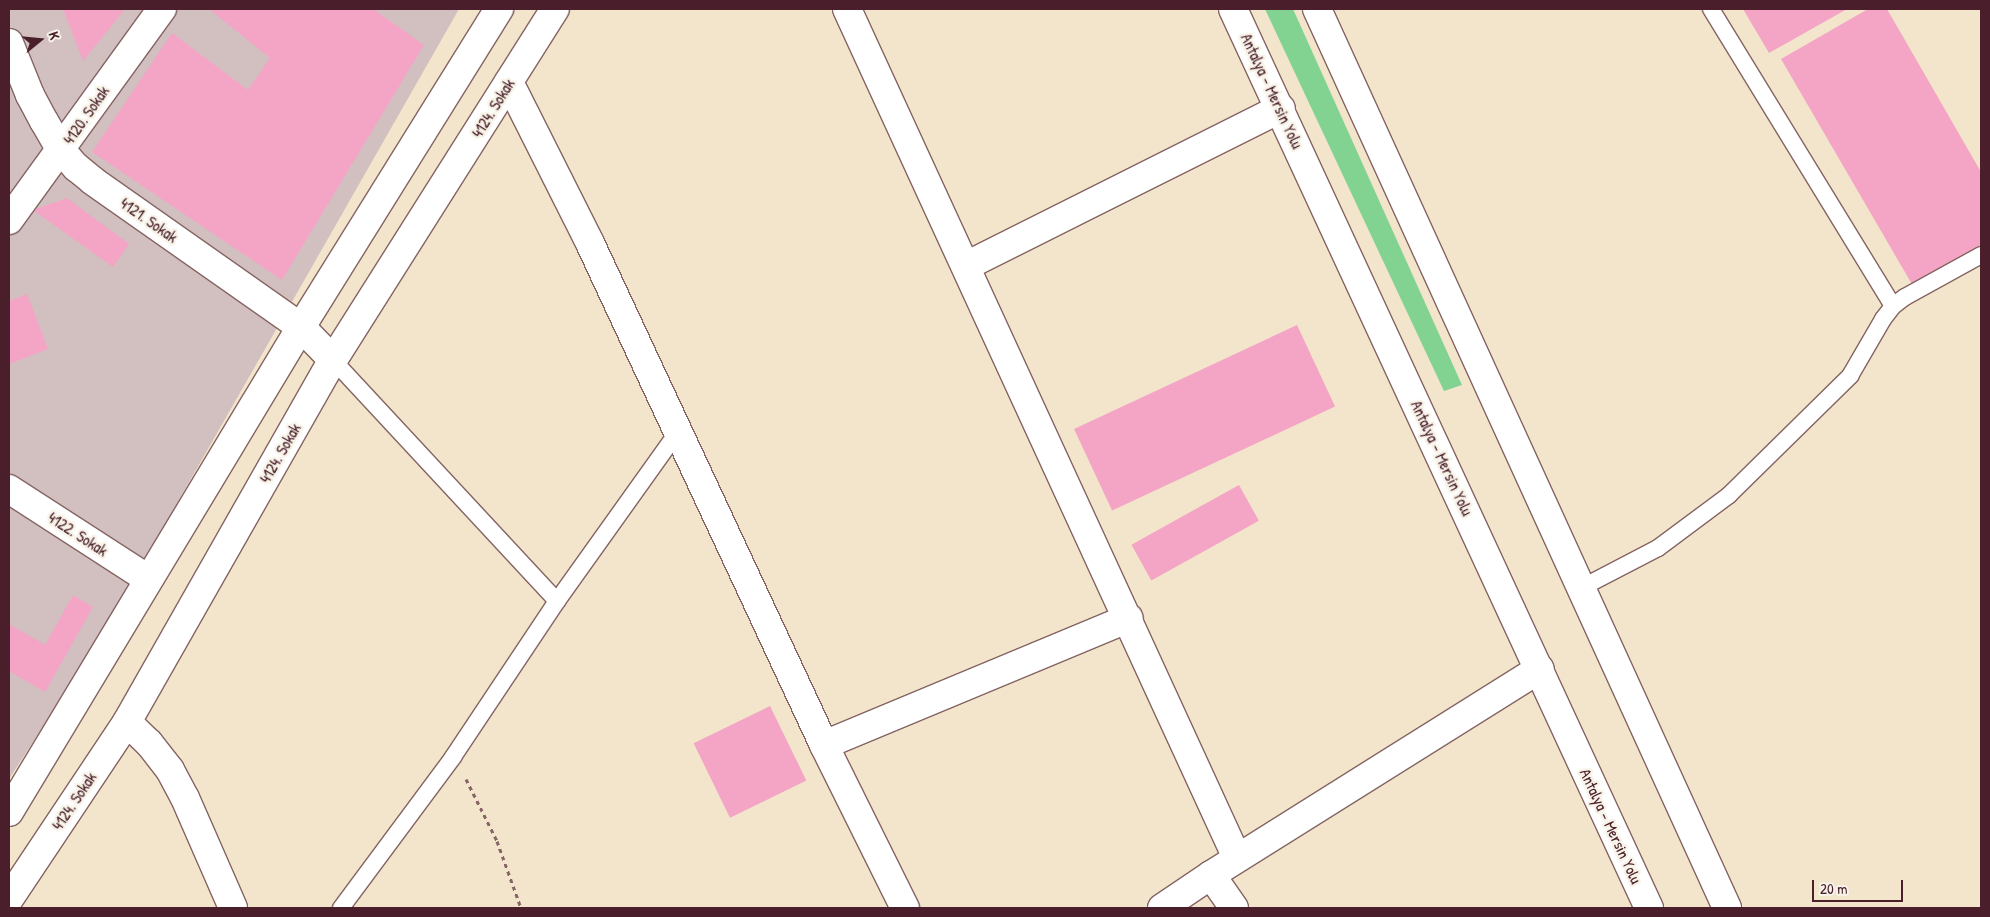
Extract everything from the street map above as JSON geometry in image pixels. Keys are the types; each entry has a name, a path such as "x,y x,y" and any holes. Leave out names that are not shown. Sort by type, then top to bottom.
{"main road":[{"name":"4120. Sokak","path":"9,220 162,9"},
{"path":"9,812 301,327 499,9"},
{"name":"4124. Sokak","path":"9,899 127,722 334,360 555,9"},
{"path":"847,9 1238,858"},
{"name":"Antalya - Mersin Yolu","path":"1233,9 1281,108 1649,908"},
{"path":"1317,9 1727,908"},
{"name":"4121. Sokak","path":"9,43 30,95 61,150 93,181 301,327 334,360"},
{"path":"509,82 588,241 678,430 824,745 905,908"},
{"path":"966,266 1281,108"},
{"name":"4122. Sokak","path":"9,489 148,580"},
{"path":"824,745 1129,618"},
{"path":"1162,908 1211,875 1540,669"},
{"path":"127,722 149,743 170,770 185,798 233,908"},
{"path":"1211,875 1234,908"}],"lane":[{"path":"1711,9 1894,306"},
{"path":"1581,588 1658,548 1694,524 1729,495 1850,376 1883,319 1894,306 1905,297 1981,255"},
{"path":"334,360 557,601"},
{"path":"341,908 453,757 557,601 678,430"}],"path":[{"path":"453,757 485,814 521,908"}],"shaded area":[{"path":"9,9 459,9 99,640 9,779"}],"green space":[{"path":"1265,9 1293,9 1462,385 1444,391"}],"building":[{"path":"63,9 125,9 83,61"},
{"path":"209,9 373,9 424,45 282,280 92,152 172,33 248,90 270,58"},
{"path":"1743,9 1847,9 1769,53"},
{"path":"1868,9 1887,9 1981,172 1981,246 1913,286 1781,59"},
{"path":"67,198 129,244 113,267 33,210"},
{"path":"27,294 48,349 9,364 9,301"},
{"path":"1297,325 1335,407 1112,511 1074,429"},
{"path":"1239,485 1259,521 1151,580 1131,545"},
{"path":"73,595 93,607 45,692 9,671 9,624 45,645"},
{"path":"770,706 806,781 730,818 694,743"}]}
